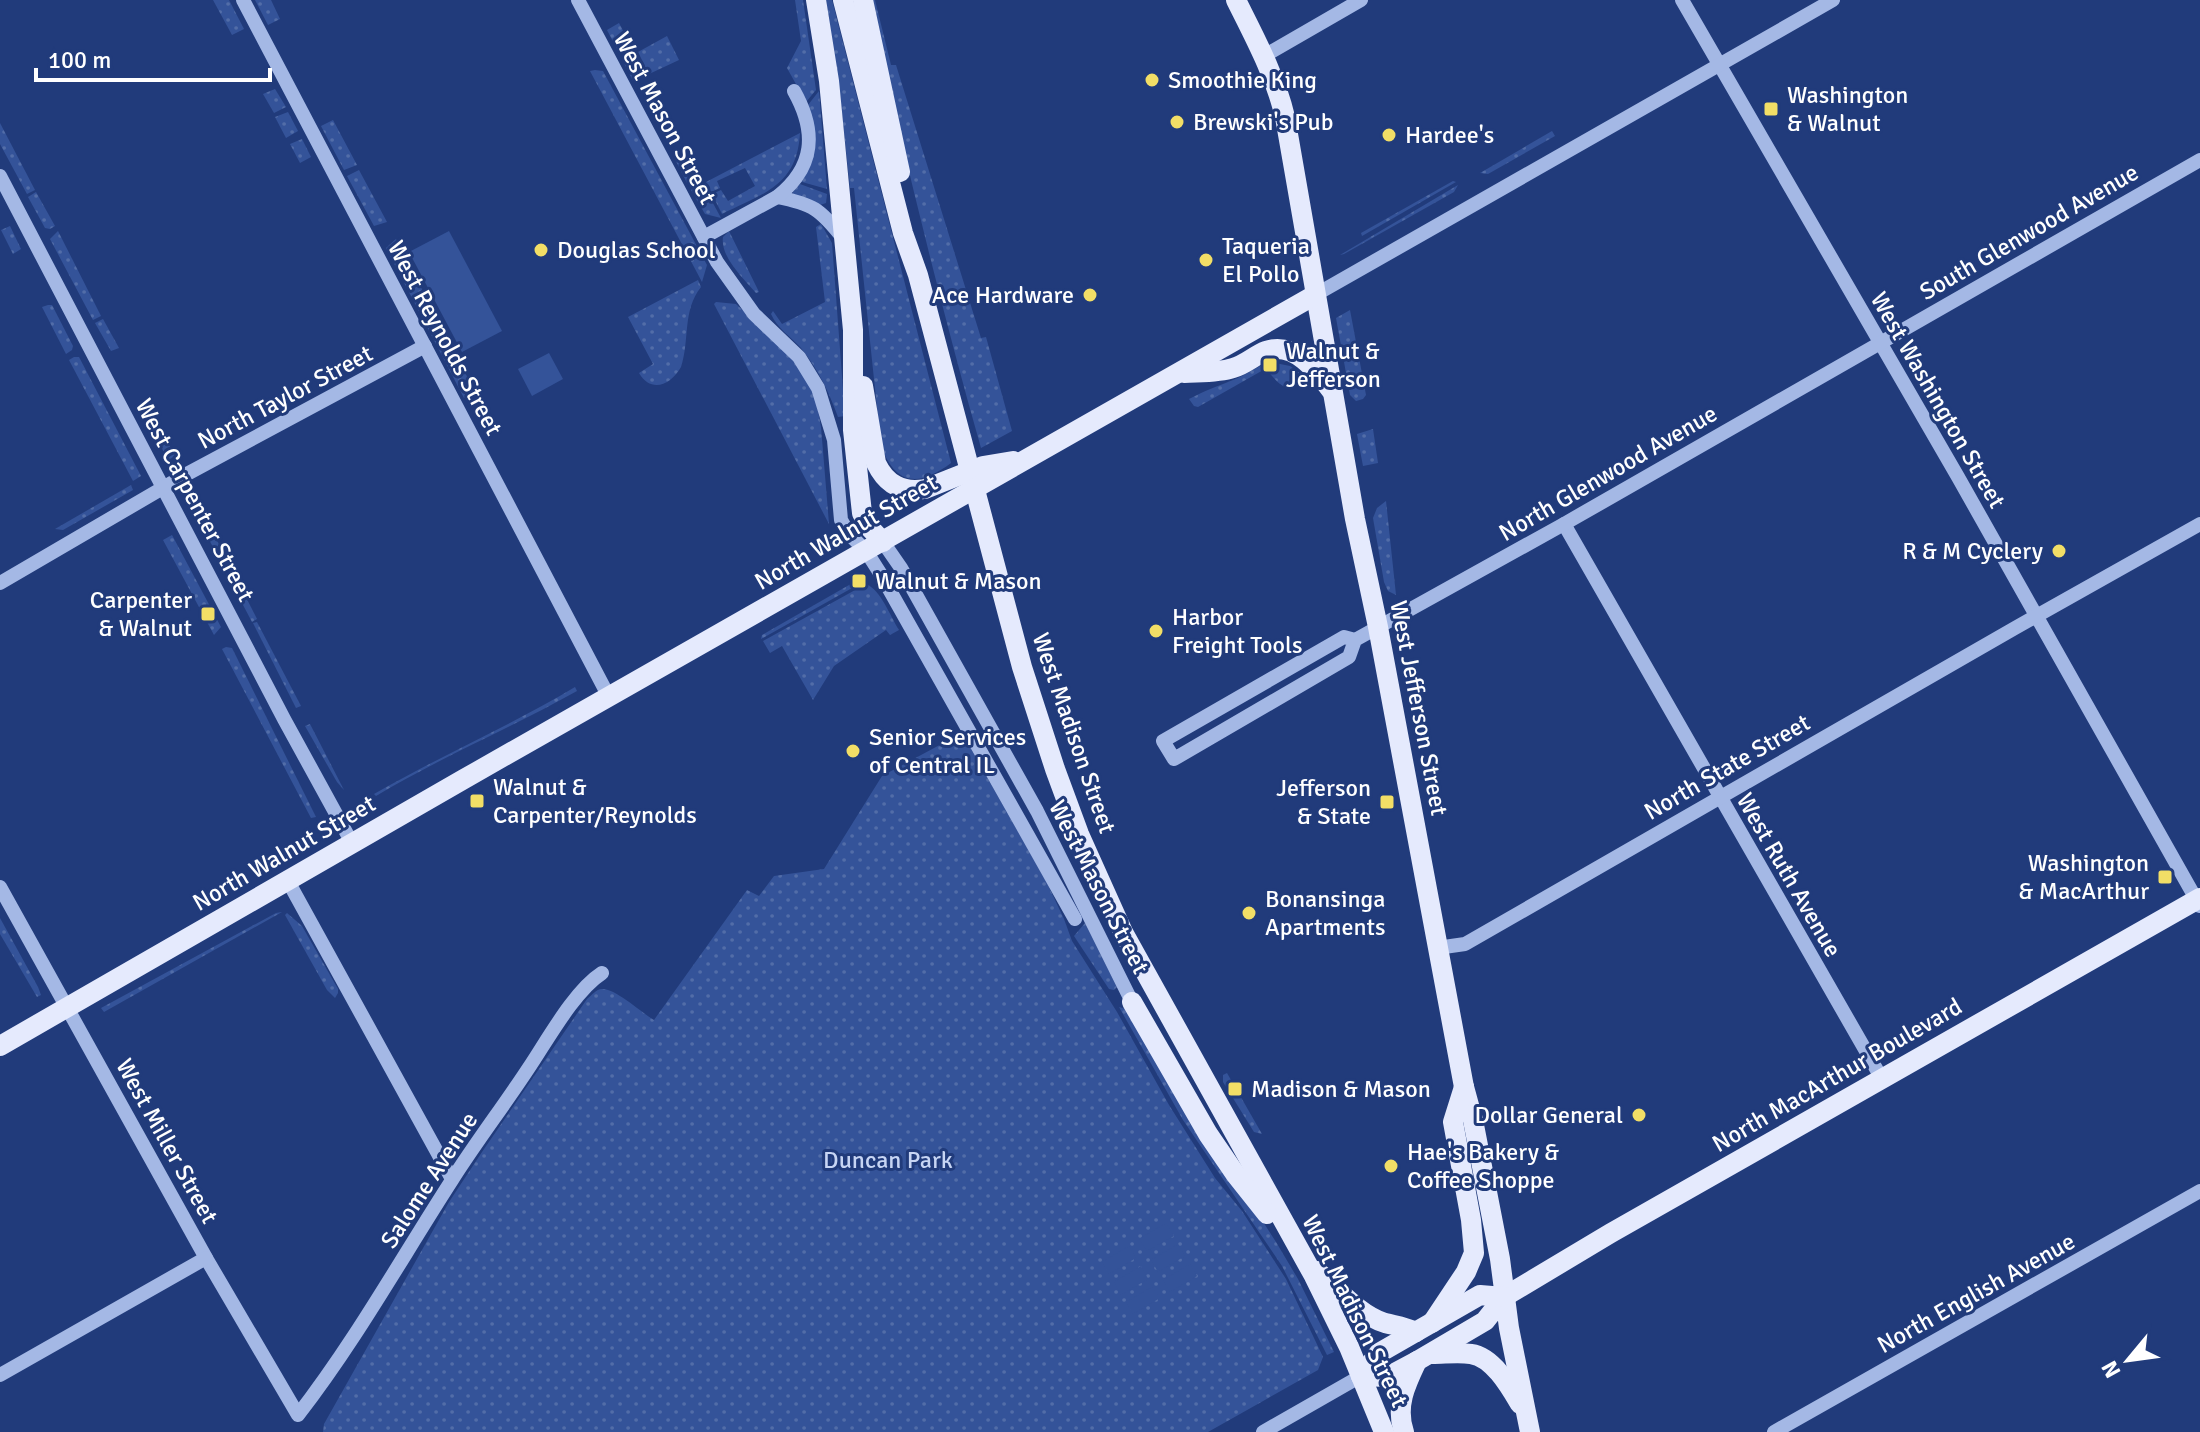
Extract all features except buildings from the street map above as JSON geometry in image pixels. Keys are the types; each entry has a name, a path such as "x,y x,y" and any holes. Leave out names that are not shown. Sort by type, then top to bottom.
{"main road":[{"path":"816,0 829,81 853,330 880,472 892,484 915,491 983,466 1025,460"},
{"name":"West Madison Street","path":"843,0 903,233 918,275 1029,692 1079,834 1130,945 1334,1315 1384,1432"},
{"path":"863,0 898,161 918,275"},
{"name":"West Jefferson Street","path":"1236,0 1264,56 1285,117 1355,519 1500,1259 1504,1297 1528,1423"},
{"name":"North Walnut Street","path":"0,1046 1315,295"},
{"path":"853,330 853,430 862,513 871,529 874,546"},
{"path":"1177,373 1234,368 1275,349 1305,360 1317,370 1333,393"},
{"name":"North MacArthur Boulevard","path":"1361,1376 1387,1377 1485,1321 1504,1297 1611,1233 2199,901"},
{"path":"1132,1002 1208,1134 1236,1175 1306,1261 1363,1311 1385,1323 1424,1327 1466,1272 1474,1253 1453,1122 1464,1087"},
{"name":"North MacArthur Boulevard","path":"1361,1376 1379,1353 1480,1295 1504,1297"},
{"path":"1404,1432 1400,1401 1422,1357 1474,1354 1482,1358 1501,1376 1528,1423"}],"street":[{"name":"West Reynolds Street","path":"243,0 609,697"},
{"name":"West Mason Street","path":"578,0 717,262 754,314 799,357 818,388 834,440 841,520 849,534 874,546 901,568 1037,811 1132,1002"},
{"path":"1264,56 1361,0"},
{"name":"West Washington Street","path":"1682,0 2199,901"},
{"name":"North Walnut Street","path":"1315,295 1833,0"},
{"path":"704,237 777,197 801,172 807,160 809,128 794,91"},
{"name":"South Glenwood Avenue","path":"1881,343 2200,160"},
{"name":"West Carpenter Street","path":"0,176 352,843"},
{"path":"777,197 798,201 820,211 843,238"},
{"name":"North Glenwood Avenue","path":"1355,640 1344,637 1163,741 1174,759 1349,657 1355,640 1881,343"},
{"name":"North Taylor Street","path":"0,583 163,488 425,346"},
{"name":"West Ruth Avenue","path":"1564,524 1882,1079"},
{"name":"North State Street","path":"1437,948 1465,944 2200,524"},
{"name":"West Mason Street","path":"874,546 1075,919"},
{"path":"288,881 452,1179"},
{"name":"West Miller Street","path":"0,887 206,1258 298,1415"},
{"name":"Salome Avenue","path":"298,1415 328,1377 452,1179 558,1024 592,980 602,973"},
{"name":"North English Avenue","path":"1774,1432 2200,1191"},
{"path":"0,1375 206,1258"},
{"name":"North MacArthur Boulevard","path":"1263,1432 1361,1376"}],"green space":[{"path":"213,0 229,0 244,29 232,35"},
{"path":"255,0 271,0 280,19 268,25"},
{"path":"795,0 803,0 816,90 806,102 787,68 801,41"},
{"path":"826,0 832,0 951,463 919,479 901,475 894,469 881,446 854,188 850,188"},
{"path":"869,0 875,0 891,65 896,65 981,338 986,337 1012,431 981,448 922,225"},
{"path":"619,23 632,48 619,53 607,30"},
{"path":"667,36 679,60 649,74 638,52"},
{"path":"635,53 647,76 633,81 623,61"},
{"path":"590,71 603,71 707,265 702,282"},
{"path":"275,89 286,107 274,113 263,94"},
{"path":"819,91 827,189 802,182 814,144 814,126 808,105"},
{"path":"288,112 298,131 286,138 275,117"},
{"path":"333,120 357,165 344,170 321,126"},
{"path":"0,123 35,190 27,194 0,144"},
{"path":"1552,131 1555,136 1488,174 1480,173"},
{"path":"800,133 798,151 792,165 776,186 722,214 712,194 721,190 728,201 755,186 745,168 717,181 720,188 711,192 706,182"},
{"path":"302,139 311,157 300,163 290,144"},
{"path":"684,148 699,177 687,183 674,157"},
{"path":"359,170 387,222 374,226 347,176"},
{"path":"1456,182 1362,236 1361,233"},
{"path":"702,183 721,218 705,214 691,190"},
{"path":"800,184 827,194 826,203 820,205 793,194"},
{"path":"1458,185 1454,192 1340,255"},
{"path":"36,192 55,226 50,229 45,228 28,197"},
{"path":"821,224 832,243 845,416 838,417 813,364 771,314 773,311 782,324 825,302 816,227"},
{"path":"10,226 21,249 13,254 1,230"},
{"path":"58,231 101,316 93,320 50,239"},
{"path":"449,231 502,331 462,352 409,252"},
{"path":"729,231 759,292 756,293 739,274 725,252 723,237"},
{"path":"396,239 475,392 464,398 386,248"},
{"path":"698,280 701,287 691,306 681,367 666,383 649,383 639,373 653,364 628,317"},
{"path":"714,304 736,304 791,356 810,386 821,427 829,524"},
{"path":"52,305 73,346 66,354 42,307"},
{"path":"1350,310 1366,395 1356,401 1350,395 1336,318"},
{"path":"103,319 119,348 111,351 95,323"},
{"path":"549,353 563,379 532,396 518,369"},
{"path":"79,357 141,476 133,481 69,360"},
{"path":"1270,362 1290,366 1302,375 1302,380 1294,388 1285,387 1265,369 1198,407 1189,399 1238,378"},
{"path":"150,408 175,456 168,460 143,412"},
{"path":"1373,429 1378,463 1363,466 1357,434"},
{"path":"131,485 133,490 63,530 55,529"},
{"path":"191,493 221,548 216,551 186,496"},
{"path":"1386,501 1396,595 1388,591 1384,582 1373,518 1377,508"},
{"path":"172,535 221,627 214,635 163,540"},
{"path":"229,564 257,619 252,622 223,567"},
{"path":"856,581 861,583 761,639 762,635"},
{"path":"866,584 881,598 899,630 890,635 886,630 834,666 813,700 782,646 770,653 763,641"},
{"path":"257,622 301,706 296,708 253,623"},
{"path":"232,648 316,817 311,818 222,649"},
{"path":"575,687 577,691 552,705 376,796 374,794 525,715"},
{"path":"310,724 344,790 305,726"},
{"name":"Duncan Park","path":"962,733 1047,883 1072,941 1117,1012 1169,1105 1215,1178 1242,1211 1286,1279 1323,1357 1318,1370 1208,1432 323,1432 324,1424 449,1202 587,999 599,990 608,990 654,1020 747,890 759,896 774,876 824,869 882,776"},
{"path":"282,912 104,1012 101,1008 276,913"},
{"path":"287,913 302,926 338,989 335,998 327,990 285,915"},
{"path":"0,918 38,987 41,995 37,997 0,934"},
{"path":"1085,923 1117,987 1114,990 1109,989 1074,936"},
{"path":"1119,1007 1126,1009 1276,1242 1334,1352 1327,1355 1282,1266 1183,1120"},
{"path":"1227,1073 1262,1134 1254,1132 1223,1082 1223,1075"},
{"path":"1166,1223 1174,1236 1147,1251 1139,1239"},
{"path":"1178,1244 1185,1256 1158,1272 1151,1260"},
{"path":"1129,1246 1136,1258 1109,1274 1102,1262"},
{"path":"1190,1264 1197,1276 1170,1292 1163,1280"},
{"path":"1141,1266 1148,1279 1121,1295 1114,1282"},
{"path":"1152,1287 1160,1298 1133,1314 1126,1302"}],"place":[{"name":"Smoothie King","path":"1152,80"},
{"name":"Washington & Walnut","path":"1771,109"},
{"name":"Brewski's Pub","path":"1177,122"},
{"name":"Hardee's","path":"1389,135"},
{"name":"Douglas School","path":"541,250"},
{"name":"Taqueria El Pollo","path":"1206,260"},
{"name":"Ace Hardware","path":"1090,295"},
{"name":"Walnut & Jefferson","path":"1270,365"},
{"name":"R & M Cyclery","path":"2059,551"},
{"name":"Walnut & Mason","path":"859,581"},
{"name":"Carpenter & Walnut","path":"208,614"},
{"name":"Harbor Freight Tools","path":"1156,631"},
{"name":"Senior Services of Central IL","path":"853,751"},
{"name":"Walnut & Carpenter/Reynolds","path":"477,801"},
{"name":"Jefferson & State","path":"1387,802"},
{"name":"Washington & MacArthur","path":"2165,877"},
{"name":"Bonansinga Apartments","path":"1249,913"},
{"name":"Madison & Mason","path":"1235,1089"},
{"name":"Dollar General","path":"1639,1115"},
{"name":"Hae's Bakery & Coffee Shoppe","path":"1391,1166"}]}
